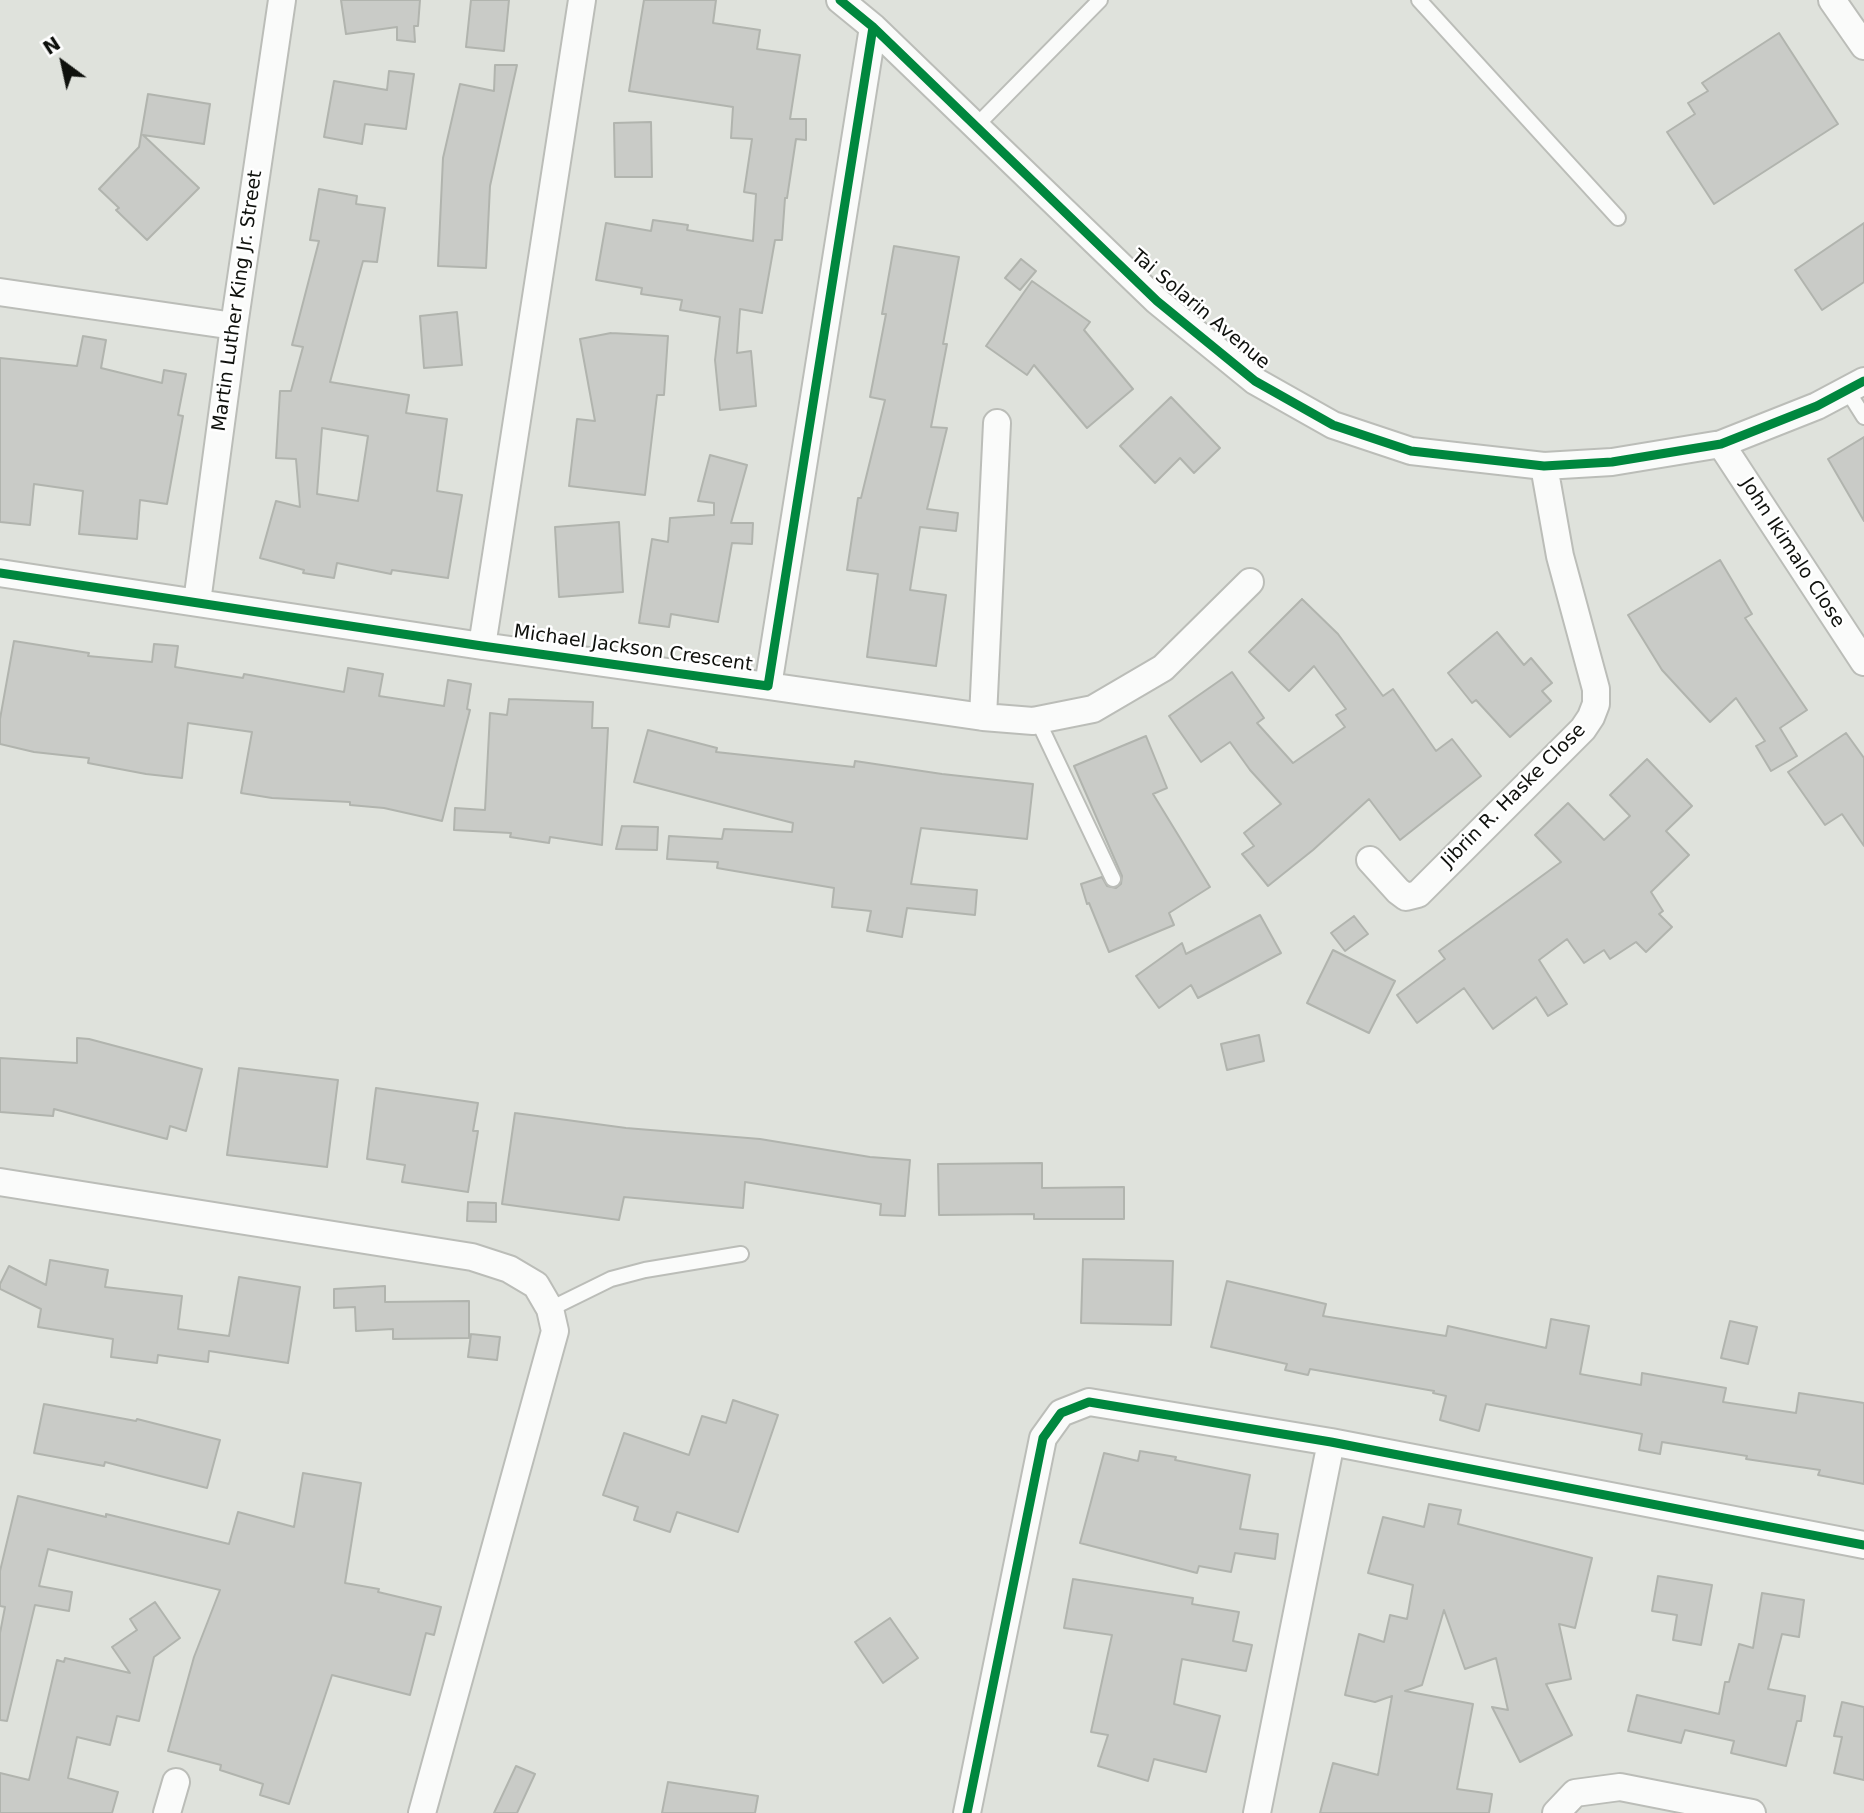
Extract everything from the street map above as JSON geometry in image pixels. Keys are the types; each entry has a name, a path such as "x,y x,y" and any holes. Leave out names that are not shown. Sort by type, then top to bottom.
{"street":[{"name":"Martin Luther King Jr. Street","path":"197,602 282,0"},
{"path":"482,646 582,0"},
{"name":"Tai Solarin Avenue","path":"840,0 873,27 1157,302 1255,380 1333,425 1411,451 1544,466 1612,462 1721,444 1817,405 1856,385"},
{"path":"1832,0 1864,46"},
{"name":"Michael Jackson Crescent","path":"0,573 768,686 873,27"},
{"path":"0,292 234,326"},
{"path":"983,717 997,423"},
{"name":"John Ikimalo Close","path":"1721,444 1864,662"},
{"name":"Jibrin R. Haske Close","path":"1370,860 1406,897 1418,894 1573,739 1591,717 1596,704 1596,689 1560,556 1544,466"},
{"path":"768,686 983,717 1038,721 1093,709 1163,668 1250,582"},
{"path":"0,1182 472,1258 509,1269 536,1284 550,1309 555,1331 422,1813"},
{"path":"967,1813 1043,1438 1061,1413 1089,1402 1331,1442 1864,1545"},
{"path":"1256,1813 1331,1442"},
{"path":"167,1813 176,1782"},
{"path":"1556,1813 1575,1793 1620,1787 1752,1813"}],"lane":[{"path":"975,127 1100,0"},
{"path":"1419,0 1618,218"},
{"path":"1856,385 1864,416"},
{"path":"1038,721 1113,879"},
{"path":"550,1309 611,1279 645,1270 741,1254"}],"building":[{"path":"341,0 420,0 418,26 414,26 415,42 397,40 397,27 346,34"},
{"path":"471,0 509,0 504,51 466,47"},
{"path":"644,0 716,0 713,23 760,30 757,49 800,55 790,119 806,119 806,140 796,139 785,198 782,240 775,240 762,313 740,309 737,353 751,351 756,406 720,410 715,360 720,317 680,310 682,300 641,294 642,288 596,280 606,223 651,231 653,220 688,225 687,230 753,241 756,194 744,192 752,139 731,138 733,107 629,91"},
{"path":"1779,33 1838,124 1714,204 1667,132 1695,114 1688,103 1708,91 1702,83"},
{"path":"495,65 517,65 490,186 486,268 438,266 443,158 460,84 494,91"},
{"path":"389,71 414,74 406,129 365,124 362,144 324,137 334,81 387,90"},
{"path":"148,94 210,104 204,144 143,135 199,188 147,240 99,189 139,147"},
{"path":"651,122 652,177 615,177 614,123"},
{"path":"319,189 357,196 356,204 385,208 377,262 363,261 330,382 409,395 406,413 447,419 437,491 462,495 448,578 392,570 391,574 337,563 334,578 303,573 304,570 260,558 276,501 300,507 296,459 276,458 280,391 291,391 303,347 292,345 319,241 310,240","holes":["322,428 368,436 358,501 317,494"]},
{"path":"1864,223 1864,282 1822,310 1795,270"},
{"path":"894,246 959,257 943,344 947,344 931,427 947,428 927,509 958,513 956,531 920,527 910,590 946,595 936,666 867,657 878,574 847,570 858,498 861,498 885,400 870,397 886,314 882,314"},
{"path":"1021,259 1036,271 1020,290 1005,278"},
{"path":"1032,281 1090,322 1084,330 1133,389 1087,428 1034,365 1027,375 986,346"},
{"path":"457,312 462,365 424,368 420,316"},
{"path":"611,333 668,336 664,395 657,395 645,495 569,486 577,419 595,421 580,339"},
{"path":"83,336 106,340 101,368 162,383 164,370 186,374 178,415 183,416 167,504 140,500 137,539 79,534 83,491 34,484 30,525 0,522 0,358 77,366"},
{"path":"1171,397 1220,448 1194,473 1180,458 1155,483 1120,446"},
{"path":"1864,437 1864,521 1828,459"},
{"path":"710,455 747,465 731,523 753,523 752,544 732,543 718,622 671,614 669,627 639,623 652,539 668,542 670,518 714,515 714,503 698,501"},
{"path":"619,522 623,592 559,597 555,527"},
{"path":"1720,560 1752,614 1745,618 1807,710 1780,728 1797,756 1771,771 1756,746 1765,741 1736,698 1710,722 1662,670 1628,615"},
{"path":"1302,599 1338,634 1383,696 1393,689 1436,751 1452,739 1481,776 1400,840 1369,799 1268,886 1242,854 1254,846 1244,833 1281,804 1250,770 1230,742 1201,762 1169,716 1232,672 1264,718 1257,723 1293,763 1345,727 1336,715 1346,709 1314,666 1289,691 1249,652"},
{"path":"1497,632 1524,665 1531,658 1552,683 1542,691 1551,701 1510,737 1476,700 1472,703 1448,673"},
{"path":"14,641 89,653 88,656 152,662 154,644 178,646 175,667 243,678 244,674 344,692 348,668 383,674 379,696 444,706 448,680 471,684 467,709 470,710 442,821 384,808 350,805 350,802 272,798 241,793 252,732 188,723 182,778 146,774 88,763 89,758 34,752 0,744 0,719"},
{"path":"509,699 593,702 592,728 608,728 602,845 550,837 549,843 510,837 511,833 454,830 455,808 485,810 490,713 507,715"},
{"path":"648,730 717,748 716,752 854,767 855,761 1033,784 1027,839 921,828 911,884 977,890 975,915 907,908 902,937 867,931 871,911 832,907 834,888 717,868 718,862 667,859 669,836 722,839 724,829 792,832 793,823 634,782"},
{"path":"1846,733 1864,758 1864,846 1842,814 1825,825 1788,772"},
{"path":"1146,736 1167,788 1153,794 1210,887 1169,913 1174,925 1109,952 1081,884 1102,877 1107,886 1116,888 1121,884 1122,876 1074,766"},
{"path":"1647,759 1692,806 1666,831 1689,855 1651,892 1663,911 1659,914 1672,927 1646,952 1636,942 1610,959 1604,950 1584,963 1567,939 1539,960 1567,1004 1548,1016 1536,997 1493,1029 1464,988 1417,1023 1397,995 1445,959 1439,951 1561,862 1535,835 1568,803 1604,840 1630,816 1610,795"},
{"path":"622,826 658,827 657,850 616,849"},
{"path":"1260,915 1281,953 1198,998 1191,985 1159,1008 1136,976 1182,943 1186,954"},
{"path":"1354,916 1368,934 1345,951 1331,933"},
{"path":"1333,950 1395,981 1369,1033 1307,1003"},
{"path":"1259,1035 1264,1061 1227,1070 1221,1044"},
{"path":"77,1038 202,1069 186,1131 170,1126 167,1139 54,1109 53,1116 0,1112 0,1058 77,1063"},
{"path":"239,1068 338,1080 327,1167 227,1155"},
{"path":"376,1088 478,1103 473,1131 478,1131 468,1192 402,1182 405,1165 367,1159"},
{"path":"515,1113 626,1128 760,1139 870,1157 910,1160 905,1216 880,1215 881,1204 745,1182 743,1208 624,1197 619,1220 502,1204"},
{"path":"1042,1163 1042,1188 1124,1187 1124,1219 1034,1219 1034,1214 939,1215 938,1164"},
{"path":"468,1202 496,1203 496,1222 467,1221"},
{"path":"1083,1259 1173,1261 1171,1325 1081,1323"},
{"path":"50,1260 108,1270 105,1287 182,1296 178,1329 229,1336 239,1277 300,1287 288,1363 209,1351 208,1362 158,1355 157,1363 111,1357 113,1339 38,1327 41,1309 0,1289 0,1284 9,1266 46,1285"},
{"path":"1227,1281 1326,1304 1323,1316 1446,1336 1448,1326 1546,1348 1551,1319 1589,1326 1580,1374 1641,1385 1642,1373 1726,1388 1723,1402 1796,1413 1799,1393 1864,1403 1864,1484 1818,1475 1820,1470 1662,1442 1660,1454 1639,1450 1642,1434 1486,1404 1479,1431 1440,1420 1446,1396 1433,1393 1434,1391 1310,1369 1308,1375 1285,1370 1287,1364 1211,1347"},
{"path":"385,1286 385,1302 469,1301 469,1338 393,1339 393,1329 356,1331 355,1307 334,1308 334,1289"},
{"path":"1730,1321 1757,1327 1748,1364 1721,1358"},
{"path":"471,1334 500,1337 497,1360 468,1357"},
{"path":"733,1400 778,1415 738,1532 677,1512 670,1532 634,1520 638,1507 603,1495 624,1433 689,1455 702,1416 726,1423"},
{"path":"44,1404 136,1421 137,1419 220,1440 207,1488 105,1462 104,1466 34,1453"},
{"path":"1140,1451 1250,1475 1240,1529 1278,1534 1275,1559 1235,1553 1231,1572 1199,1566 1197,1573 1080,1543 1104,1453 1138,1461"},
{"path":"303,1473 361,1483 345,1583 379,1589 378,1592 441,1607 434,1635 426,1633 410,1695 332,1675 289,1804 260,1795 263,1784 220,1770 221,1765 168,1751 194,1657 220,1590 48,1549 39,1586 72,1592 69,1611 35,1605 7,1721 0,1720 0,1633 5,1607 0,1606 0,1571 18,1496 229,1544 238,1512 294,1527"},
{"path":"1429,1504 1461,1510 1458,1524 1592,1558 1575,1628 1559,1624 1571,1679 1546,1684 1572,1735 1520,1762 1492,1707 1508,1710 1496,1658 1465,1669 1444,1610 1422,1685 1405,1691 1473,1704 1457,1789 1492,1794 1489,1813 1320,1813 1333,1763 1378,1775 1392,1696 1375,1702 1345,1695 1359,1634 1384,1642 1390,1615 1407,1619 1413,1585 1368,1573 1383,1517 1424,1527"},
{"path":"1658,1576 1712,1585 1701,1645 1673,1640 1677,1615 1652,1611"},
{"path":"1073,1579 1193,1598 1192,1604 1239,1612 1233,1641 1252,1645 1246,1671 1182,1659 1174,1704 1220,1716 1206,1772 1154,1759 1148,1781 1098,1766 1108,1735 1091,1732 1112,1635 1064,1628"},
{"path":"1762,1593 1804,1600 1799,1637 1782,1634 1768,1689 1805,1696 1801,1721 1797,1721 1786,1766 1731,1753 1734,1741 1685,1730 1681,1743 1628,1731 1637,1695 1719,1714 1725,1682 1729,1682 1739,1644 1753,1648"},
{"path":"155,1602 180,1638 154,1657 139,1721 117,1716 110,1745 77,1737 68,1778 118,1792 112,1813 0,1813 0,1773 29,1780 57,1660 64,1662 65,1658 130,1673 112,1647 137,1630 130,1619"},
{"path":"890,1618 918,1658 883,1683 855,1642"},
{"path":"1842,1702 1864,1707 1864,1780 1834,1773 1842,1737 1834,1736"},
{"path":"516,1766 535,1774 517,1813 494,1813"},
{"path":"668,1782 758,1796 755,1813 662,1813"}],"cycle path":[{"path":"840,0 873,27 1157,301 1255,381 1333,425 1411,451 1544,466 1612,462 1721,444 1817,406 1864,381"},
{"path":"0,573 768,686 873,27"},
{"path":"967,1813 1043,1438 1061,1413 1089,1402 1331,1442 1864,1545"}]}
